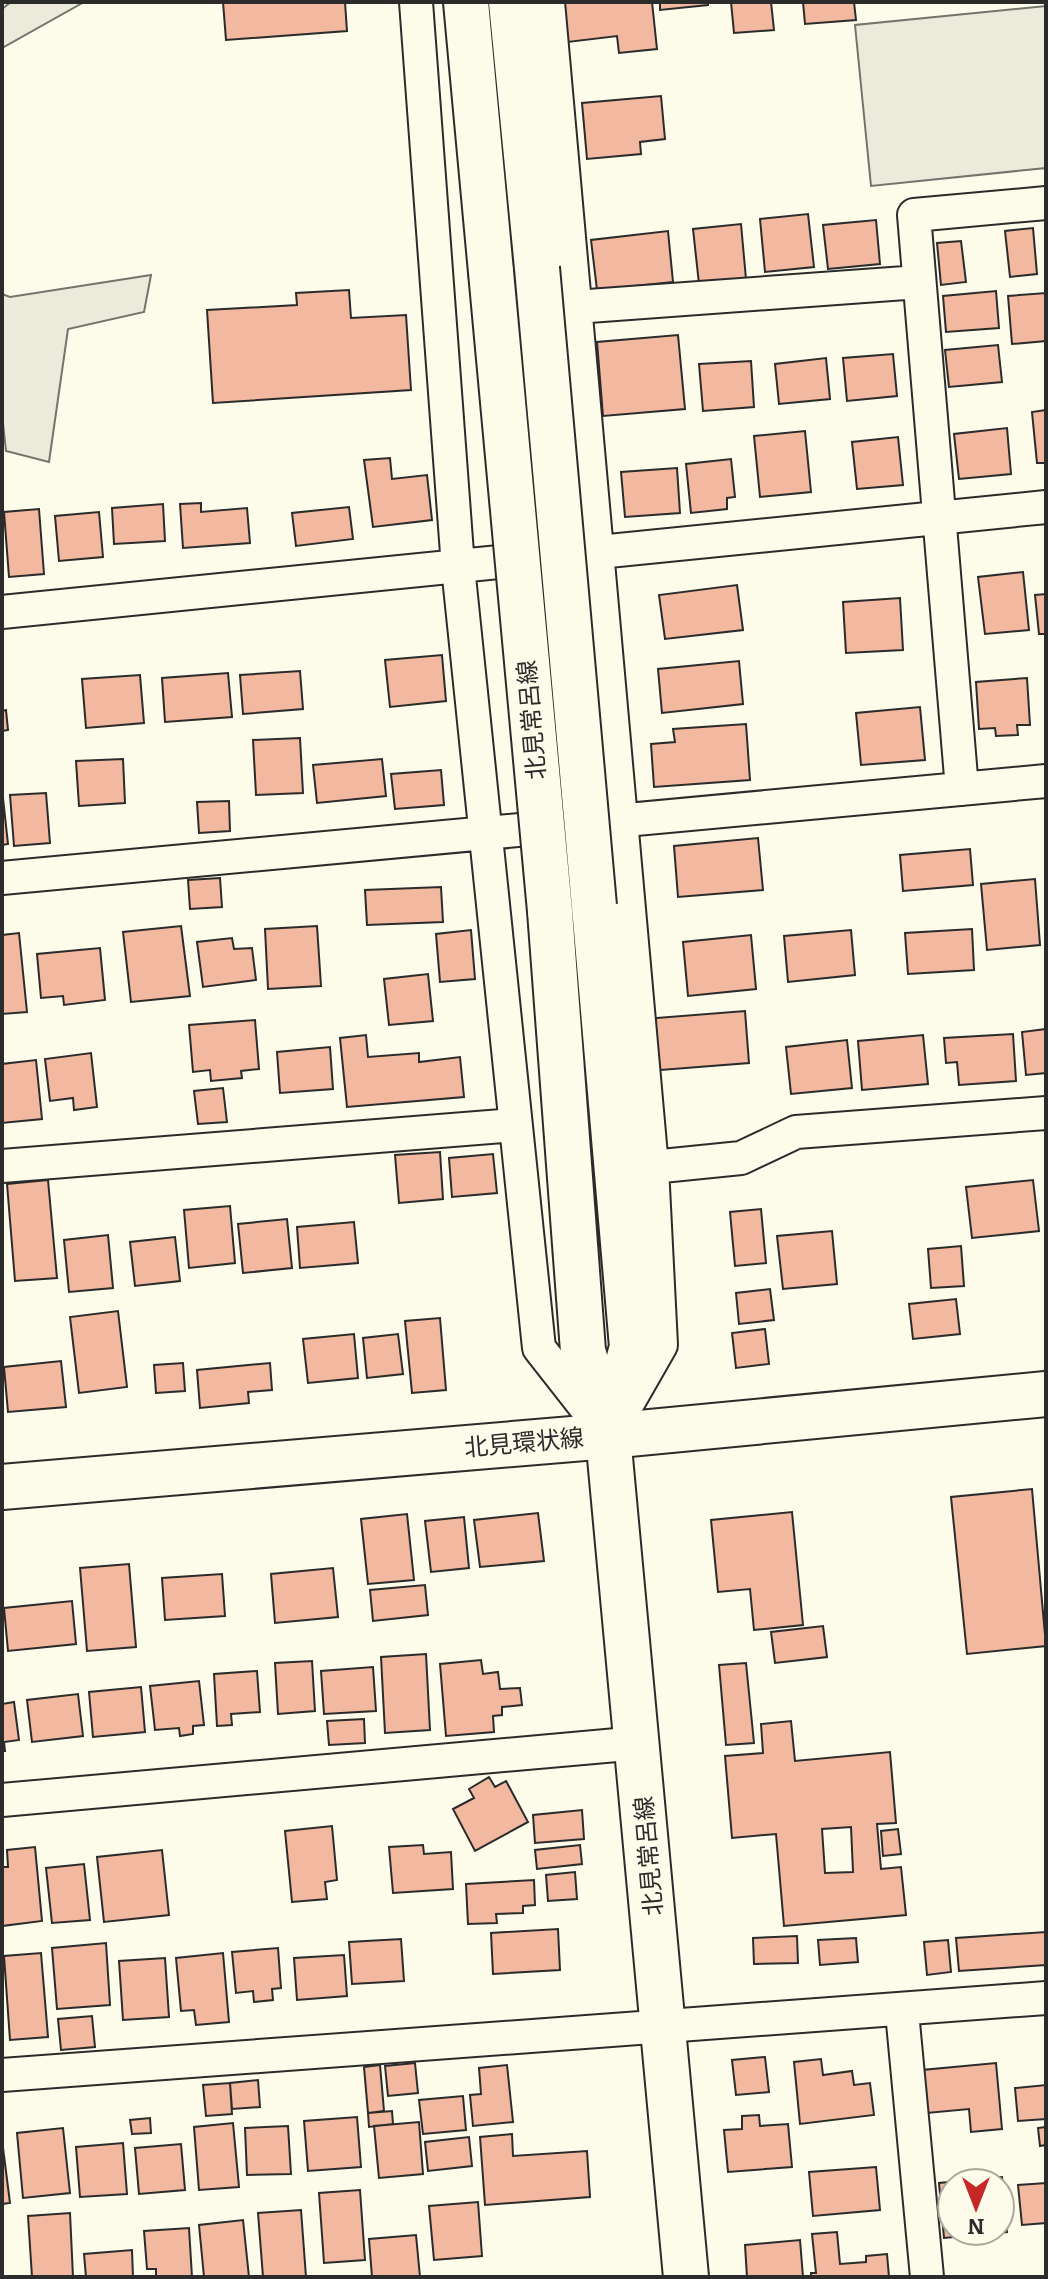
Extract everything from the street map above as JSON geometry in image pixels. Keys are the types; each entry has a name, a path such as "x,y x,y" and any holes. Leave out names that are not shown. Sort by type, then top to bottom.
{"main road":[{"name":"北見常呂線","path":"466,2 550,911 583,1351 608,1436 639,1743 686,2277"},
{"name":"北見常呂線","path":"511,2 632,1347 608,1436"},
{"name":"北見環状線","path":"2,1487 608,1436 1046,1394"}],"street":[{"path":"416,2 458,567 539,1348 608,1436 661,1345 652,1167 623,820 548,2"},
{"path":"962,789 914,215 1046,203"},
{"path":"575,307 919,282"},
{"path":"2,612 1046,507"},
{"path":"2,878 1046,781"},
{"path":"652,1167 741,1158 796,1132 1046,1113"},
{"path":"2,1166 515,1125"},
{"path":"2,1800 639,1743"},
{"path":"2,2075 664,2025 902,2012 1046,1998"},
{"path":"902,2012 927,2277"}],"shaded area":[{"path":"11,2 84,2 2,48 2,9"},
{"path":"1046,6 1046,168 871,186 855,25"},
{"path":"151,275 144,312 68,329 49,462 6,451 2,414 2,294 10,297"}],"building":[{"path":"223,2 345,2 347,31 226,40"},
{"path":"563,2 652,2 657,49 619,53 617,36 568,42"},
{"path":"660,2 708,2 708,5 660,10"},
{"path":"731,2 771,2 774,30 734,33"},
{"path":"803,2 854,2 856,20 805,24"},
{"path":"661,96 665,139 640,142 641,154 587,159 582,103"},
{"path":"808,214 814,267 765,272 760,219"},
{"path":"876,220 880,264 828,269 823,225"},
{"path":"741,224 746,279 699,284 693,229"},
{"path":"1033,228 1037,274 1010,277 1005,231"},
{"path":"668,231 673,282 597,290 591,240"},
{"path":"961,241 966,282 941,285 937,243"},
{"path":"349,290 351,318 406,315 411,390 213,403 207,310 297,305 296,293"},
{"path":"996,291 999,328 946,332 943,296"},
{"path":"1046,293 1046,341 1012,344 1008,296"},
{"path":"678,335 685,409 603,416 597,342"},
{"path":"998,345 1002,382 949,387 945,350"},
{"path":"893,354 897,396 847,401 843,358"},
{"path":"826,358 830,399 779,404 775,364"},
{"path":"751,361 754,407 703,411 699,364"},
{"path":"1046,410 1046,463 1037,463 1032,412"},
{"path":"1007,428 1011,474 959,479 954,434"},
{"path":"805,431 811,492 760,497 754,436"},
{"path":"898,437 903,485 857,489 852,442"},
{"path":"390,458 392,479 427,475 432,520 373,527 364,460"},
{"path":"731,459 735,497 727,498 727,509 691,513 686,464"},
{"path":"677,468 680,513 625,517 621,472"},
{"path":"201,503 201,512 247,508 250,543 183,548 180,504"},
{"path":"163,504 165,541 114,544 112,508"},
{"path":"349,507 353,539 296,546 292,513"},
{"path":"39,509 44,574 9,577 4,512"},
{"path":"99,512 103,557 59,561 55,516"},
{"path":"1023,572 1029,630 985,634 978,577"},
{"path":"737,585 743,630 665,639 659,595"},
{"path":"1046,594 1046,634 1039,634 1035,595"},
{"path":"900,598 903,650 846,653 843,602"},
{"path":"442,655 446,701 390,707 385,660"},
{"path":"739,661 743,704 662,713 658,669"},
{"path":"300,671 303,709 243,714 240,675"},
{"path":"228,673 232,717 165,722 162,678"},
{"path":"140,675 144,723 86,728 82,679"},
{"path":"1027,678 1030,725 1017,725 1018,735 996,736 995,728 979,729 976,682"},
{"path":"920,707 925,760 861,765 856,713"},
{"path":"6,710 8,730 2,731 2,711"},
{"path":"746,724 750,780 654,787 651,744 675,742 673,729"},
{"path":"300,738 303,793 256,795 253,740"},
{"path":"123,759 125,803 79,806 76,761"},
{"path":"382,759 386,796 317,803 313,765"},
{"path":"441,770 444,805 395,809 391,774"},
{"path":"2,789 8,844 2,845"},
{"path":"46,793 50,843 14,846 10,795"},
{"path":"229,801 230,831 199,833 197,802"},
{"path":"758,838 763,890 678,897 674,846"},
{"path":"970,849 973,885 903,891 900,855"},
{"path":"220,878 222,907 190,909 188,880"},
{"path":"1035,879 1040,945 987,950 981,884"},
{"path":"441,887 443,922 367,925 365,890"},
{"path":"181,926 190,996 131,1002 123,932"},
{"path":"317,926 321,986 268,989 265,929"},
{"path":"972,929 974,970 908,974 905,933"},
{"path":"471,930 475,979 440,982 436,934"},
{"path":"851,930 855,975 788,982 784,936"},
{"path":"19,933 27,1012 2,1014 2,935"},
{"path":"751,935 756,989 688,996 683,942"},
{"path":"232,938 234,949 252,948 256,980 203,987 197,942"},
{"path":"100,948 105,1000 64,1005 63,996 41,998 37,954"},
{"path":"428,974 433,1021 389,1025 384,979"},
{"path":"745,1011 749,1063 648,1071 644,1019"},
{"path":"255,1020 259,1069 241,1071 242,1078 211,1081 210,1070 193,1072 189,1025"},
{"path":"1046,1029 1046,1073 1026,1075 1022,1032"},
{"path":"1013,1034 1016,1081 959,1085 957,1062 946,1063 944,1038"},
{"path":"366,1035 368,1057 419,1053 419,1062 460,1057 464,1097 347,1107 340,1038"},
{"path":"923,1035 928,1084 862,1090 858,1041"},
{"path":"847,1040 852,1088 791,1094 786,1047"},
{"path":"330,1047 333,1089 280,1093 277,1052"},
{"path":"91,1053 97,1107 74,1110 73,1098 50,1101 45,1059"},
{"path":"36,1060 42,1119 2,1123 2,1064"},
{"path":"223,1088 227,1122 198,1124 194,1091"},
{"path":"440,1152 443,1199 399,1203 395,1155"},
{"path":"493,1154 497,1193 452,1197 449,1158"},
{"path":"48,1180 57,1278 15,1281 7,1184"},
{"path":"1033,1180 1039,1231 972,1238 966,1187"},
{"path":"230,1206 235,1263 189,1268 184,1210"},
{"path":"761,1209 766,1263 735,1266 730,1212"},
{"path":"287,1219 292,1268 243,1273 238,1224"},
{"path":"354,1222 358,1263 300,1268 297,1227"},
{"path":"832,1231 837,1284 783,1289 777,1236"},
{"path":"108,1235 113,1288 69,1292 64,1240"},
{"path":"175,1237 180,1281 135,1286 130,1242"},
{"path":"961,1246 964,1286 931,1288 928,1249"},
{"path":"770,1289 774,1320 739,1324 736,1293"},
{"path":"956,1299 960,1334 913,1339 909,1304"},
{"path":"118,1311 127,1387 79,1393 70,1317"},
{"path":"440,1318 446,1390 412,1393 405,1321"},
{"path":"765,1329 769,1364 736,1368 732,1333"},
{"path":"354,1334 358,1378 308,1383 303,1339"},
{"path":"398,1334 403,1374 367,1378 363,1338"},
{"path":"61,1361 66,1407 8,1412 4,1367"},
{"path":"183,1363 185,1391 156,1393 154,1365"},
{"path":"270,1363 272,1390 248,1392 249,1403 200,1408 197,1370"},
{"path":"1032,1489 1046,1646 967,1654 951,1497"},
{"path":"792,1512 803,1625 754,1630 750,1589 718,1592 711,1520"},
{"path":"538,1513 544,1561 480,1567 474,1520"},
{"path":"407,1514 414,1580 368,1584 361,1519"},
{"path":"464,1517 469,1568 431,1572 425,1521"},
{"path":"129,1564 136,1647 87,1651 80,1568"},
{"path":"333,1568 338,1617 275,1623 271,1574"},
{"path":"222,1574 225,1616 165,1620 162,1578"},
{"path":"425,1585 428,1615 373,1621 370,1590"},
{"path":"72,1601 76,1644 8,1651 4,1608"},
{"path":"823,1626 827,1657 775,1663 771,1632"},
{"path":"426,1654 430,1730 385,1733 381,1657"},
{"path":"481,1660 483,1674 498,1672 500,1689 520,1688 522,1705 502,1707 502,1715 493,1716 494,1732 446,1736 440,1664"},
{"path":"312,1661 315,1711 278,1714 275,1663"},
{"path":"746,1663 754,1743 726,1745 719,1665"},
{"path":"373,1667 376,1711 324,1714 321,1671"},
{"path":"257,1671 260,1712 231,1714 232,1725 217,1726 214,1674"},
{"path":"199,1681 204,1725 193,1726 193,1734 180,1736 179,1728 155,1730 150,1686"},
{"path":"141,1687 145,1732 93,1737 89,1692"},
{"path":"78,1694 83,1736 32,1742 27,1700"},
{"path":"14,1702 19,1740 4,1742 5,1751 2,1751 2,1704"},
{"path":"364,1719 365,1743 329,1745 327,1721"},
{"path":"791,1721 795,1761 890,1752 896,1823 877,1824 881,1869 901,1867 906,1915 784,1926 776,1834 732,1838 725,1756 763,1753 761,1724","holes":["851,1827 853,1872 825,1873 822,1829"]},
{"path":"489,1777 495,1787 506,1781 528,1822 475,1851 453,1809 474,1798 469,1789"},
{"path":"582,1810 584,1839 535,1843 533,1815"},
{"path":"332,1826 337,1880 325,1882 327,1899 292,1902 285,1831"},
{"path":"898,1829 901,1854 883,1856 881,1831"},
{"path":"423,1845 424,1854 451,1852 453,1889 393,1893 389,1847"},
{"path":"580,1845 582,1864 537,1869 535,1850"},
{"path":"35,1847 42,1921 2,1926 2,1867 8,1867 7,1850"},
{"path":"162,1850 169,1915 104,1922 97,1857"},
{"path":"84,1864 90,1920 52,1923 46,1868"},
{"path":"575,1872 577,1899 548,1901 546,1875"},
{"path":"534,1880 535,1905 523,1906 523,1913 496,1914 497,1923 468,1924 466,1884"},
{"path":"558,1929 560,1970 493,1974 491,1933"},
{"path":"1046,1932 1046,1965 959,1971 956,1938"},
{"path":"797,1936 798,1963 754,1964 753,1938"},
{"path":"856,1938 858,1962 820,1965 818,1940"},
{"path":"401,1939 404,1981 352,1984 349,1942"},
{"path":"948,1940 951,1972 927,1975 924,1942"},
{"path":"106,1943 110,2005 57,2009 52,1948"},
{"path":"278,1948 281,1988 272,1989 273,2000 254,2002 253,1991 236,1993 232,1952"},
{"path":"41,1953 48,2037 10,2040 4,1956"},
{"path":"223,1953 229,2022 196,2025 194,2010 181,2011 176,1958"},
{"path":"344,1955 347,1996 297,2000 294,1958"},
{"path":"165,1958 169,2017 123,2020 119,1961"},
{"path":"92,2016 95,2047 61,2050 58,2019"},
{"path":"765,2057 769,2092 736,2095 732,2060"},
{"path":"821,2059 823,2075 852,2071 854,2085 870,2083 874,2115 800,2124 794,2062"},
{"path":"415,2063 418,2093 388,2096 385,2066"},
{"path":"996,2063 1002,2129 971,2132 969,2109 927,2113 922,2070"},
{"path":"380,2065 384,2111 368,2113 364,2067"},
{"path":"507,2065 513,2122 473,2126 470,2095 481,2094 479,2068"},
{"path":"258,2080 260,2107 232,2109 230,2083"},
{"path":"230,2083 232,2114 206,2116 203,2085"},
{"path":"1046,2085 1046,2119 1018,2121 1015,2088"},
{"path":"463,2096 466,2130 423,2134 419,2100"},
{"path":"392,2111 393,2124 369,2127 368,2113"},
{"path":"759,2115 760,2126 788,2124 792,2167 728,2172 724,2130 742,2129 742,2116"},
{"path":"357,2117 361,2167 308,2171 304,2121"},
{"path":"150,2118 151,2133 132,2134 130,2120"},
{"path":"419,2122 423,2174 379,2178 374,2126"},
{"path":"233,2123 239,2187 199,2190 194,2127"},
{"path":"288,2126 291,2174 247,2175 245,2128"},
{"path":"1046,2127 1046,2145 1040,2146 1038,2128"},
{"path":"63,2128 70,2193 23,2198 17,2133"},
{"path":"512,2134 513,2156 587,2151 590,2197 485,2205 480,2137"},
{"path":"469,2137 472,2166 428,2171 425,2142"},
{"path":"2,2140 10,2203 2,2204"},
{"path":"123,2143 127,2194 80,2197 76,2147"},
{"path":"181,2144 185,2190 139,2194 135,2148"},
{"path":"876,2167 880,2210 813,2216 809,2172"},
{"path":"1046,2183 1046,2223 1022,2225 1018,2185"},
{"path":"360,2190 365,2260 324,2263 319,2193"},
{"path":"478,2202 482,2256 434,2260 429,2206"},
{"path":"301,2210 306,2277 263,2277 258,2213"},
{"path":"70,2213 73,2277 32,2277 28,2216"},
{"path":"243,2220 249,2277 204,2277 199,2225"},
{"path":"189,2228 192,2277 156,2277 156,2269 147,2269 144,2231"},
{"path":"837,2232 840,2264 866,2262 866,2256 887,2254 889,2277 811,2277 811,2273 816,2273 812,2234"},
{"path":"416,2235 420,2277 372,2277 369,2239"},
{"path":"800,2240 803,2277 747,2277 745,2245"},
{"path":"132,2250 133,2277 86,2277 84,2254"}]}
